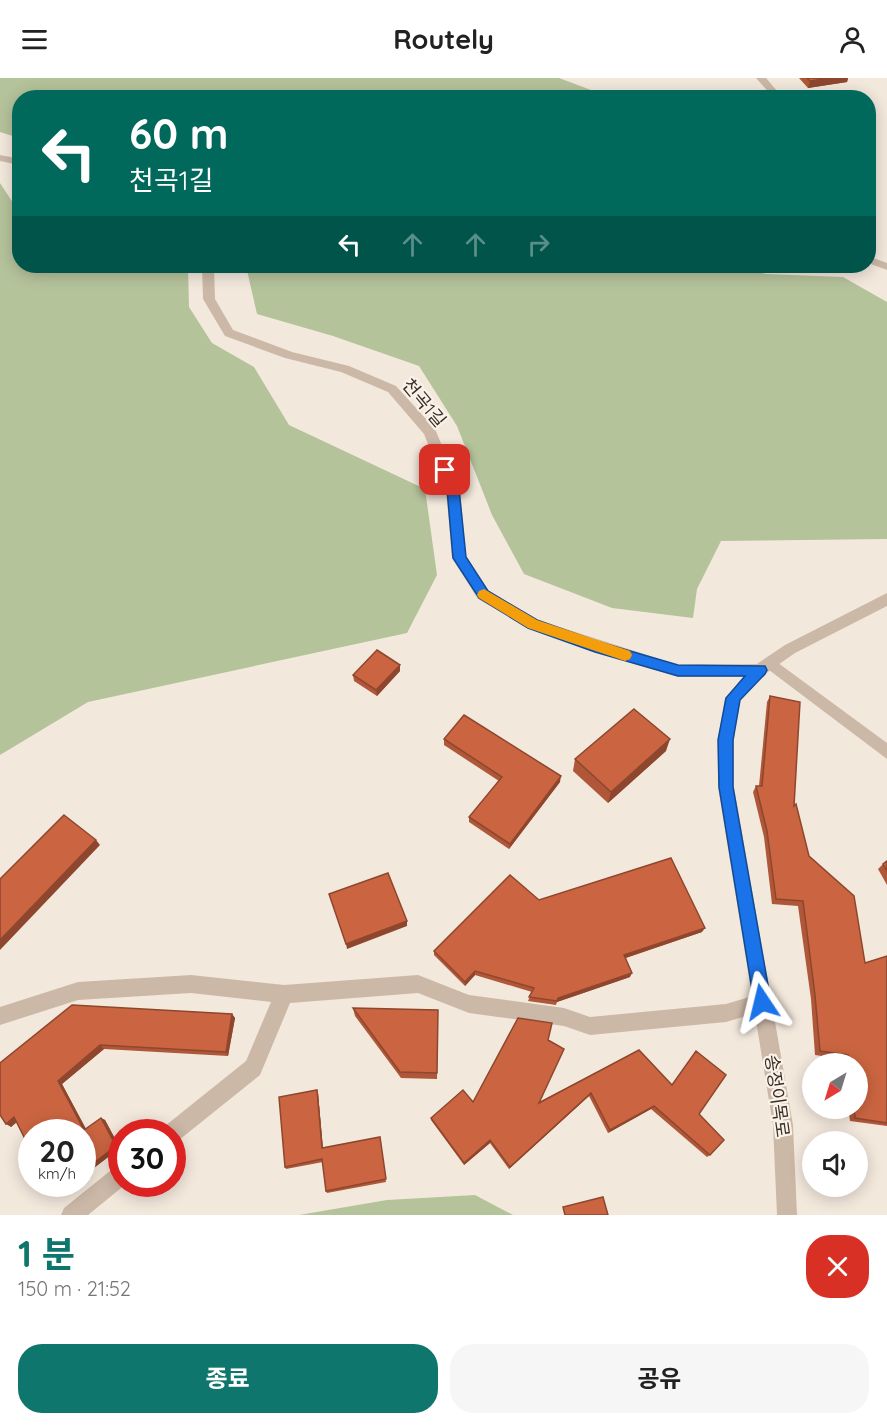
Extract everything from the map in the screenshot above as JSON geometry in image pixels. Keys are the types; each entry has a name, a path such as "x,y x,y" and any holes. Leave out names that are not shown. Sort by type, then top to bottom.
{"street":[{"path":"761,78 771,90"},
{"name":"천곡1길","path":"208,273 209,299 229,333 289,355 345,369 392,389 430,432 453,489 459,558 483,594 533,624 595,646 678,671 765,667"},
{"name":"송정이목로","path":"787,1215 783,1125 726,787 726,751 733,698 765,667 790,649 887,599"},
{"path":"765,667 887,752"},
{"path":"0,1016 78,991 191,984 284,994 418,984 468,1004 564,1017 590,1026 726,1013 762,1002"},
{"path":"186,1122 253,1068 284,994"},
{"path":"71,1215 108,1185"}],"green space":[{"path":"0,78 559,78 591,90 12,90 12,136 0,132"},
{"path":"0,183 12,201 12,273 188,273 189,307 212,343 254,367 289,425 425,489 437,575 407,633 88,702 0,755"},
{"path":"248,273 762,273 843,277 887,302 887,539 721,541 697,589 693,618 612,608 524,574 492,515 457,426 419,366 333,336 257,314"},
{"path":"475,1195 513,1215 299,1215 387,1200"}],"building":[{"path":"807,78 829,78 810,81"},
{"path":"377,650 400,665 376,690 353,675"},
{"path":"770,696 800,702 794,806 796,804 809,856 854,896 865,963 887,956 887,1123 861,1119 868,1119 868,1053 820,1051 803,901 776,899 767,831 756,786 762,786"},
{"path":"634,709 670,739 611,792 575,759"},
{"path":"464,715 561,776 510,844 469,817 502,777 444,739"},
{"path":"64,815 96,840 0,940 0,879"},
{"path":"671,858 705,928 624,955 632,973 558,998 557,1001 529,997 534,988 475,971 465,982 434,951 510,875 539,900"},
{"path":"388,873 407,921 346,944 329,894"},
{"path":"72,1005 232,1014 226,1052 100,1045 58,1081 78,1119 18,1119 18,1125 14,1117 6,1124 0,1115 0,1063"},
{"path":"353,1008 438,1010 437,1073 400,1072"},
{"path":"518,1018 552,1023 548,1040 564,1049 539,1103 639,1050 672,1085 696,1051 726,1075 699,1114 724,1140 710,1155 654,1106 610,1130 591,1093 510,1167 490,1140 464,1163 431,1118 463,1090 473,1102"},
{"path":"317,1090 322,1148 380,1137 386,1179 326,1191 322,1159 285,1167 279,1097"},
{"path":"101,1118 108,1131 108,1152 96,1161 96,1122"},
{"path":"603,1197 608,1215 565,1215 563,1207"}],"slow traffic":[{"path":"484,595 533,624 625,655"}],"route":[{"path":"445,470 453,489 459,558 483,594 533,624 595,646 678,671 760,670 733,698 726,740 726,787 762,1002"}]}
